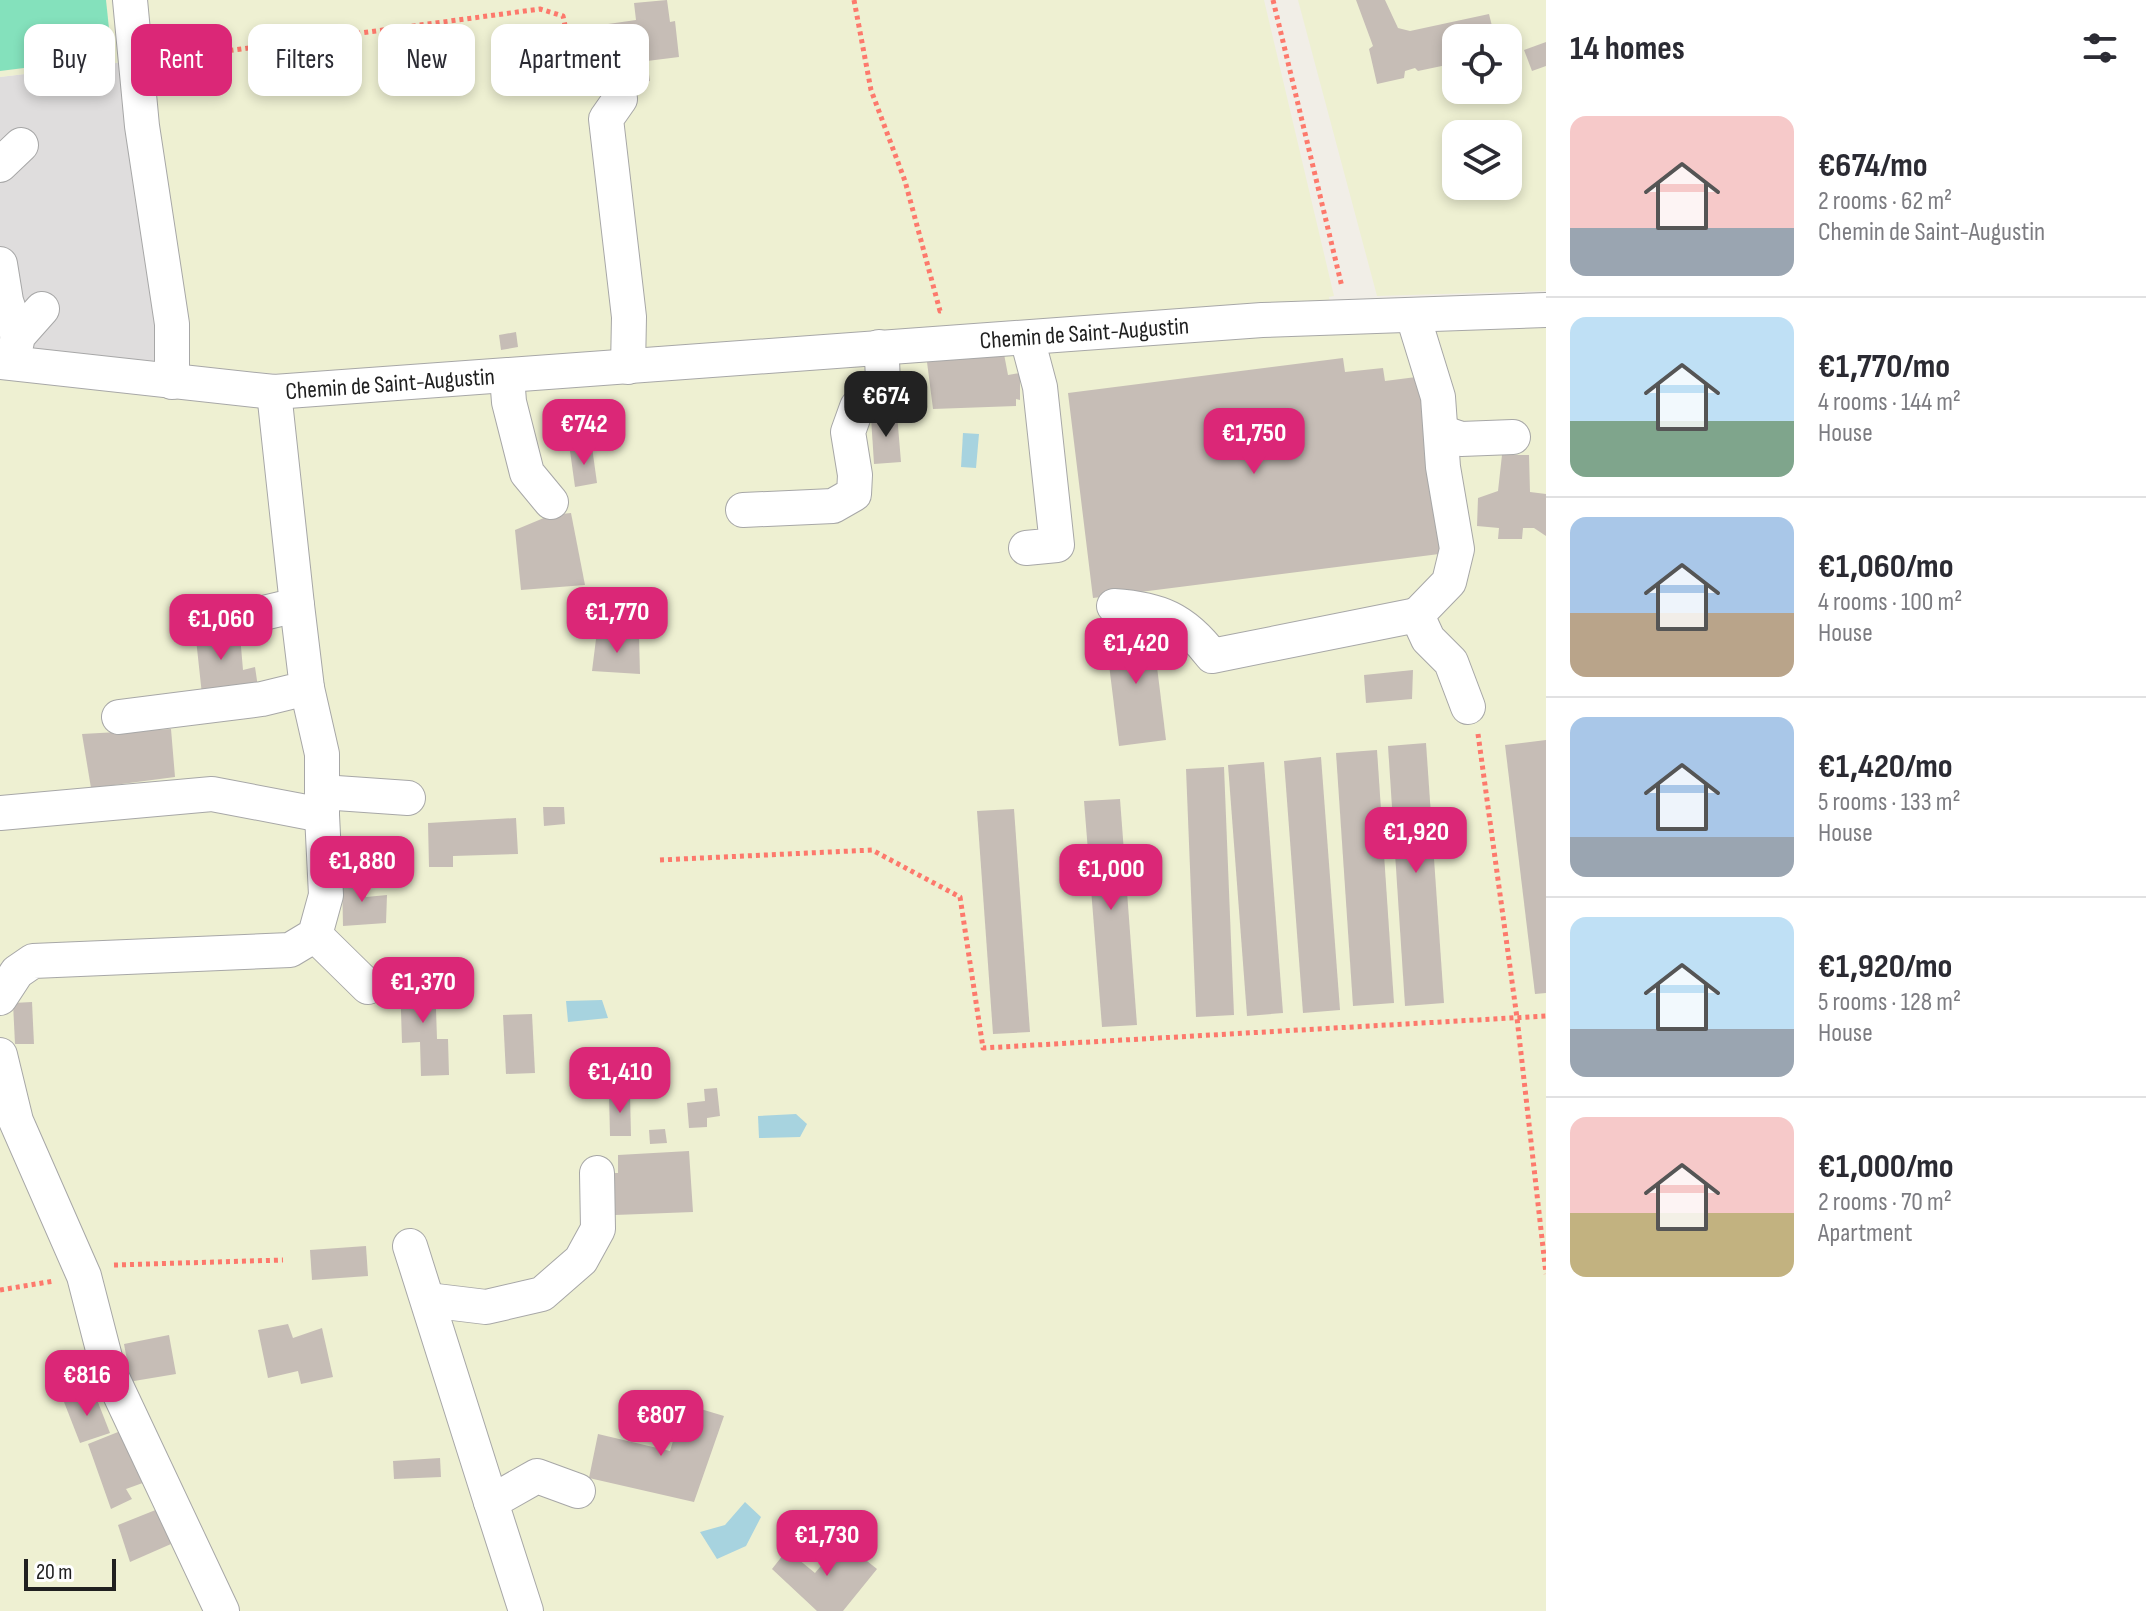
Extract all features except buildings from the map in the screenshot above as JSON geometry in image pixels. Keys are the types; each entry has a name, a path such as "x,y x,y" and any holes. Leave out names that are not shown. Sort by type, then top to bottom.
{"street":[{"path":"130,0 132,24"},
{"path":"139,96 172,324 172,382"},
{"path":"613,109 629,317 628,367"},
{"path":"0,264 10,354"},
{"path":"10,354 42,309"},
{"name":"Chemin de Saint-Augustin","path":"10,354 172,382 274,392 879,347 1349,318 1546,310"},
{"path":"1114,606 1151,609 1193,631 1212,656 1417,615 1449,582 1457,549 1438,397 1413,316"},
{"path":"1026,548 1057,545 1040,387 1027,338"},
{"path":"743,510 833,506 854,494 848,432 857,407 872,399 885,372 879,347"},
{"path":"507,376 512,417 527,473 551,502"},
{"path":"0,998 17,972 33,961 290,950 315,935 326,895 322,754 307,688 274,392"},
{"path":"1441,432 1461,439 1513,437"},
{"path":"238,619 297,605"},
{"path":"1417,615 1428,639 1451,662 1468,707"},
{"path":"119,717 262,699 307,688"},
{"path":"0,813 212,794 322,804 408,798"},
{"path":"315,935 368,987"},
{"path":"0,1055 16,1121 84,1276 108,1369 222,1611"},
{"path":"428,1300 486,1307 542,1294 581,1260 598,1229 597,1173"},
{"path":"410,1246 526,1611"},
{"path":"491,1502 537,1476 578,1491"}],"path":[{"path":"854,0 871,90 905,181 940,311 955,310"},
{"path":"1273,0 1349,318"},
{"path":"232,49 540,9 563,16 575,72 613,109"},
{"path":"1468,707 1477,733 1489,803 1546,1274"},
{"path":"660,860 872,850 960,897 983,1048 1546,1016"},
{"path":"0,1290 84,1276 111,1265 283,1260"}],"shaded area":[{"path":"124,62 159,365 0,348 0,77 24,74 24,96 115,96 115,63"}],"green space":[{"path":"0,0 1264,0 1334,296 1329,297 1330,302 321,377 159,365 124,62 115,63 115,24 24,24 24,74 0,77"},
{"path":"0,0 106,0 109,24 24,24 24,68 0,71"},
{"path":"1298,0 1546,0 1546,291 1377,296"},
{"path":"1546,320 1546,1611 0,1611 0,378 46,382 752,367"}],"water":[{"path":"963,433 979,434 976,468 961,467"},
{"path":"612,592 616,593 619,629 602,631 600,605"},
{"path":"602,1000 608,1018 568,1022 566,1001"},
{"path":"796,1114 807,1124 800,1137 759,1138 758,1116"},
{"path":"745,1502 761,1517 746,1546 717,1559 700,1532 725,1525"}]}
